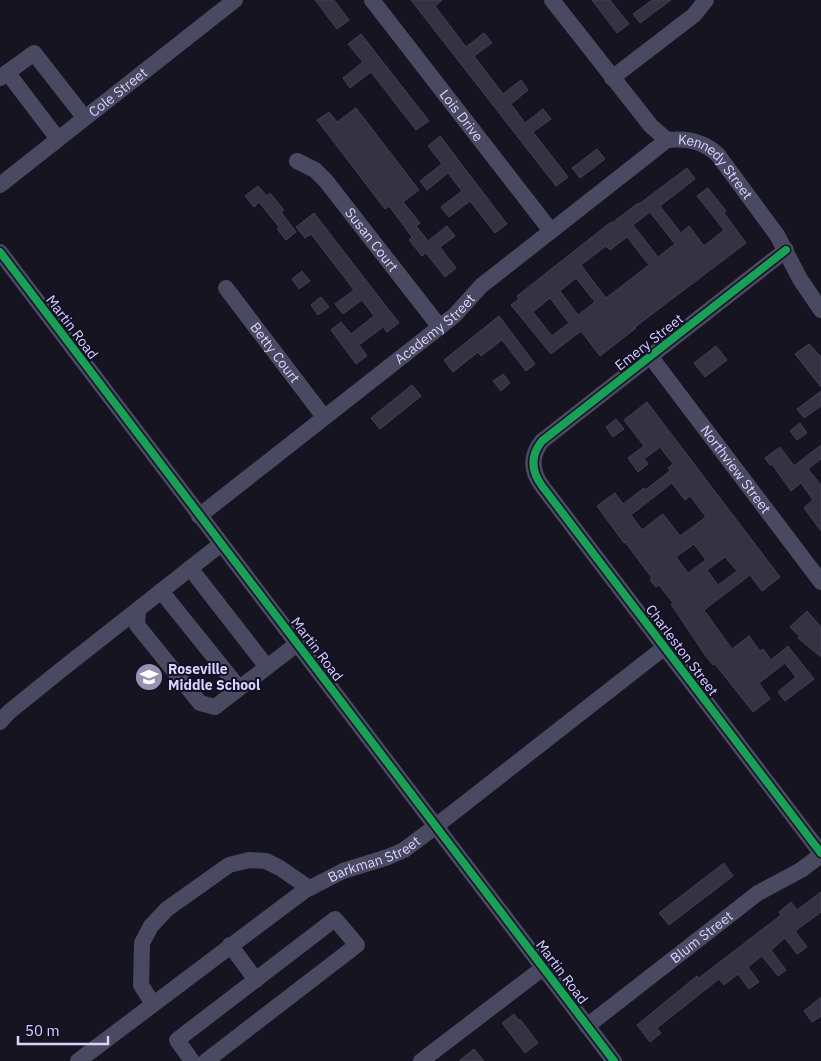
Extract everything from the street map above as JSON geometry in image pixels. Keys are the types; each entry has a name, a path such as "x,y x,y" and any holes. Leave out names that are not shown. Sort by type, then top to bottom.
{"street":[{"name":"Cole Street","path":"0,185 235,0"},
{"name":"Lois Drive","path":"372,0 551,231"},
{"name":"Kennedy Street","path":"552,0 651,126 667,140 676,139 700,143 713,150 764,217 786,250 800,279 821,310"},
{"path":"612,78 694,15 706,0"},
{"path":"58,139 4,75 34,52 84,117"},
{"name":"Academy Street","path":"199,516 454,315 481,286 667,140"},
{"name":"Susan Court","path":"297,162 315,170 326,181 439,326"},
{"name":"Emery Street","path":"533,458 542,441 786,250"},
{"name":"Martin Road","path":"0,252 614,1061"},
{"name":"Betty Court","path":"226,288 324,418"},
{"name":"Northview Street","path":"650,356 821,582"},
{"name":"Charleston Street","path":"533,458 533,468 536,477 821,854"},
{"path":"0,722 31,694 221,544"},
{"path":"190,568 267,667"},
{"path":"161,591 239,688"},
{"path":"138,610 137,625 200,703 214,706 297,644"},
{"name":"Barkman Street","path":"78,1061 230,945 309,888 343,871 404,850 665,647"},
{"name":"Blum Street","path":"587,1026 758,893 801,870 821,854"},
{"path":"153,1004 141,985 142,943 151,926 166,908 229,865 249,860 266,861 280,868 309,888"},
{"path":"192,1061 177,1040 335,919 357,945 206,1061"},
{"path":"230,945 256,980"},
{"path":"421,1061 543,968"}],"building":[{"path":"315,0 334,0 349,20 337,29"},
{"path":"411,0 442,0 435,6 466,47 484,33 492,43 474,56 503,94 521,80 528,90 511,104 525,123 543,109 551,119 533,132 568,177 556,186"},
{"path":"592,0 610,0 629,24 617,33"},
{"path":"652,0 671,0 640,23 633,14"},
{"path":"361,34 429,121 416,130 371,72 350,88 343,78 363,62 348,44"},
{"path":"356,108 419,190 403,202 420,223 416,226 428,241 447,226 455,236 440,247 456,268 445,277 426,253 422,256 409,240 412,237 389,206 385,209 317,120 329,112 337,122"},
{"path":"440,136 507,224 495,233 470,201 449,217 441,207 462,191 448,173 427,190 420,181 442,164 428,146"},
{"path":"597,149 605,159 580,178 572,168"},
{"path":"687,168 695,179 660,206 681,233 689,226 704,246 724,230 697,196 708,188 726,211 724,213 746,243 635,327 600,356 581,331 551,354 511,305 519,299 517,296 611,222 639,204","holes":["650,212 675,244 658,257 633,225","627,237 649,265 606,298 581,265 606,246 610,250","576,278 595,302 578,315 560,291","550,298 569,323 552,336 533,312"]},
{"path":"258,186 267,196 270,193 284,210 281,212 296,232 286,240 277,229 279,227 259,202 254,207 245,196"},
{"path":"314,213 399,323 387,332 383,327 359,345 367,356 356,364 331,330 341,322 351,334 374,316 362,300 343,314 335,304 354,290 311,234 305,238 296,227"},
{"path":"302,271 310,281 299,289 292,279"},
{"path":"321,297 329,307 318,315 311,305"},
{"path":"499,316 535,364 526,371 502,340 481,356 478,352 453,372 444,360"},
{"path":"809,344 821,357 821,387 795,354"},
{"path":"716,346 727,360 705,377 694,363"},
{"path":"503,374 510,383 501,391 493,381"},
{"path":"412,385 421,396 380,429 371,418"},
{"path":"821,391 821,406 804,418 797,409"},
{"path":"647,402 780,577 762,591 750,575 704,610 732,649 749,636 760,651 763,649 771,660 788,646 814,679 785,701 778,692 796,677 785,663 759,683 770,699 753,712 715,664 713,665 705,655 671,604 673,603 659,585 656,587 650,580 652,578 597,506 615,493 623,504 670,471 668,468 673,464 660,447 644,459 648,464 638,472 628,458 644,446 624,420","holes":["672,483 685,500 690,496 706,517 680,536 663,514 642,530 631,515","694,544 706,560 688,573 676,557","725,557 737,571 718,585 707,570"]},
{"path":"616,419 624,429 613,437 606,427"},
{"path":"800,423 807,433 797,440 790,431"},
{"path":"821,445 821,459 808,469 821,485 821,531 804,508 813,500 801,483 791,491 772,464 770,465 765,458 780,447 794,466"},
{"path":"807,611 821,627 821,657 798,638 800,637 790,627"},
{"path":"724,863 733,876 669,925 659,913"},
{"path":"821,892 821,912 795,931 807,947 797,954 785,938 771,950 786,970 778,976 762,956 748,967 759,982 749,989 738,974 724,985 719,979 657,1028 661,1033 650,1042 637,1025 697,976 699,978 781,915 779,912 791,902 797,910"},
{"path":"821,997 821,1016 812,1022 804,1011"},
{"path":"514,1014 538,1043 525,1053 502,1023"},
{"path":"474,1049 484,1061 459,1061"}],"cycle path":[{"path":"786,250 542,441 535,452 533,464 542,486 821,853"},
{"path":"0,252 614,1061"}],"place":[{"name":"Roseville Middle School","path":"149,677"}]}
